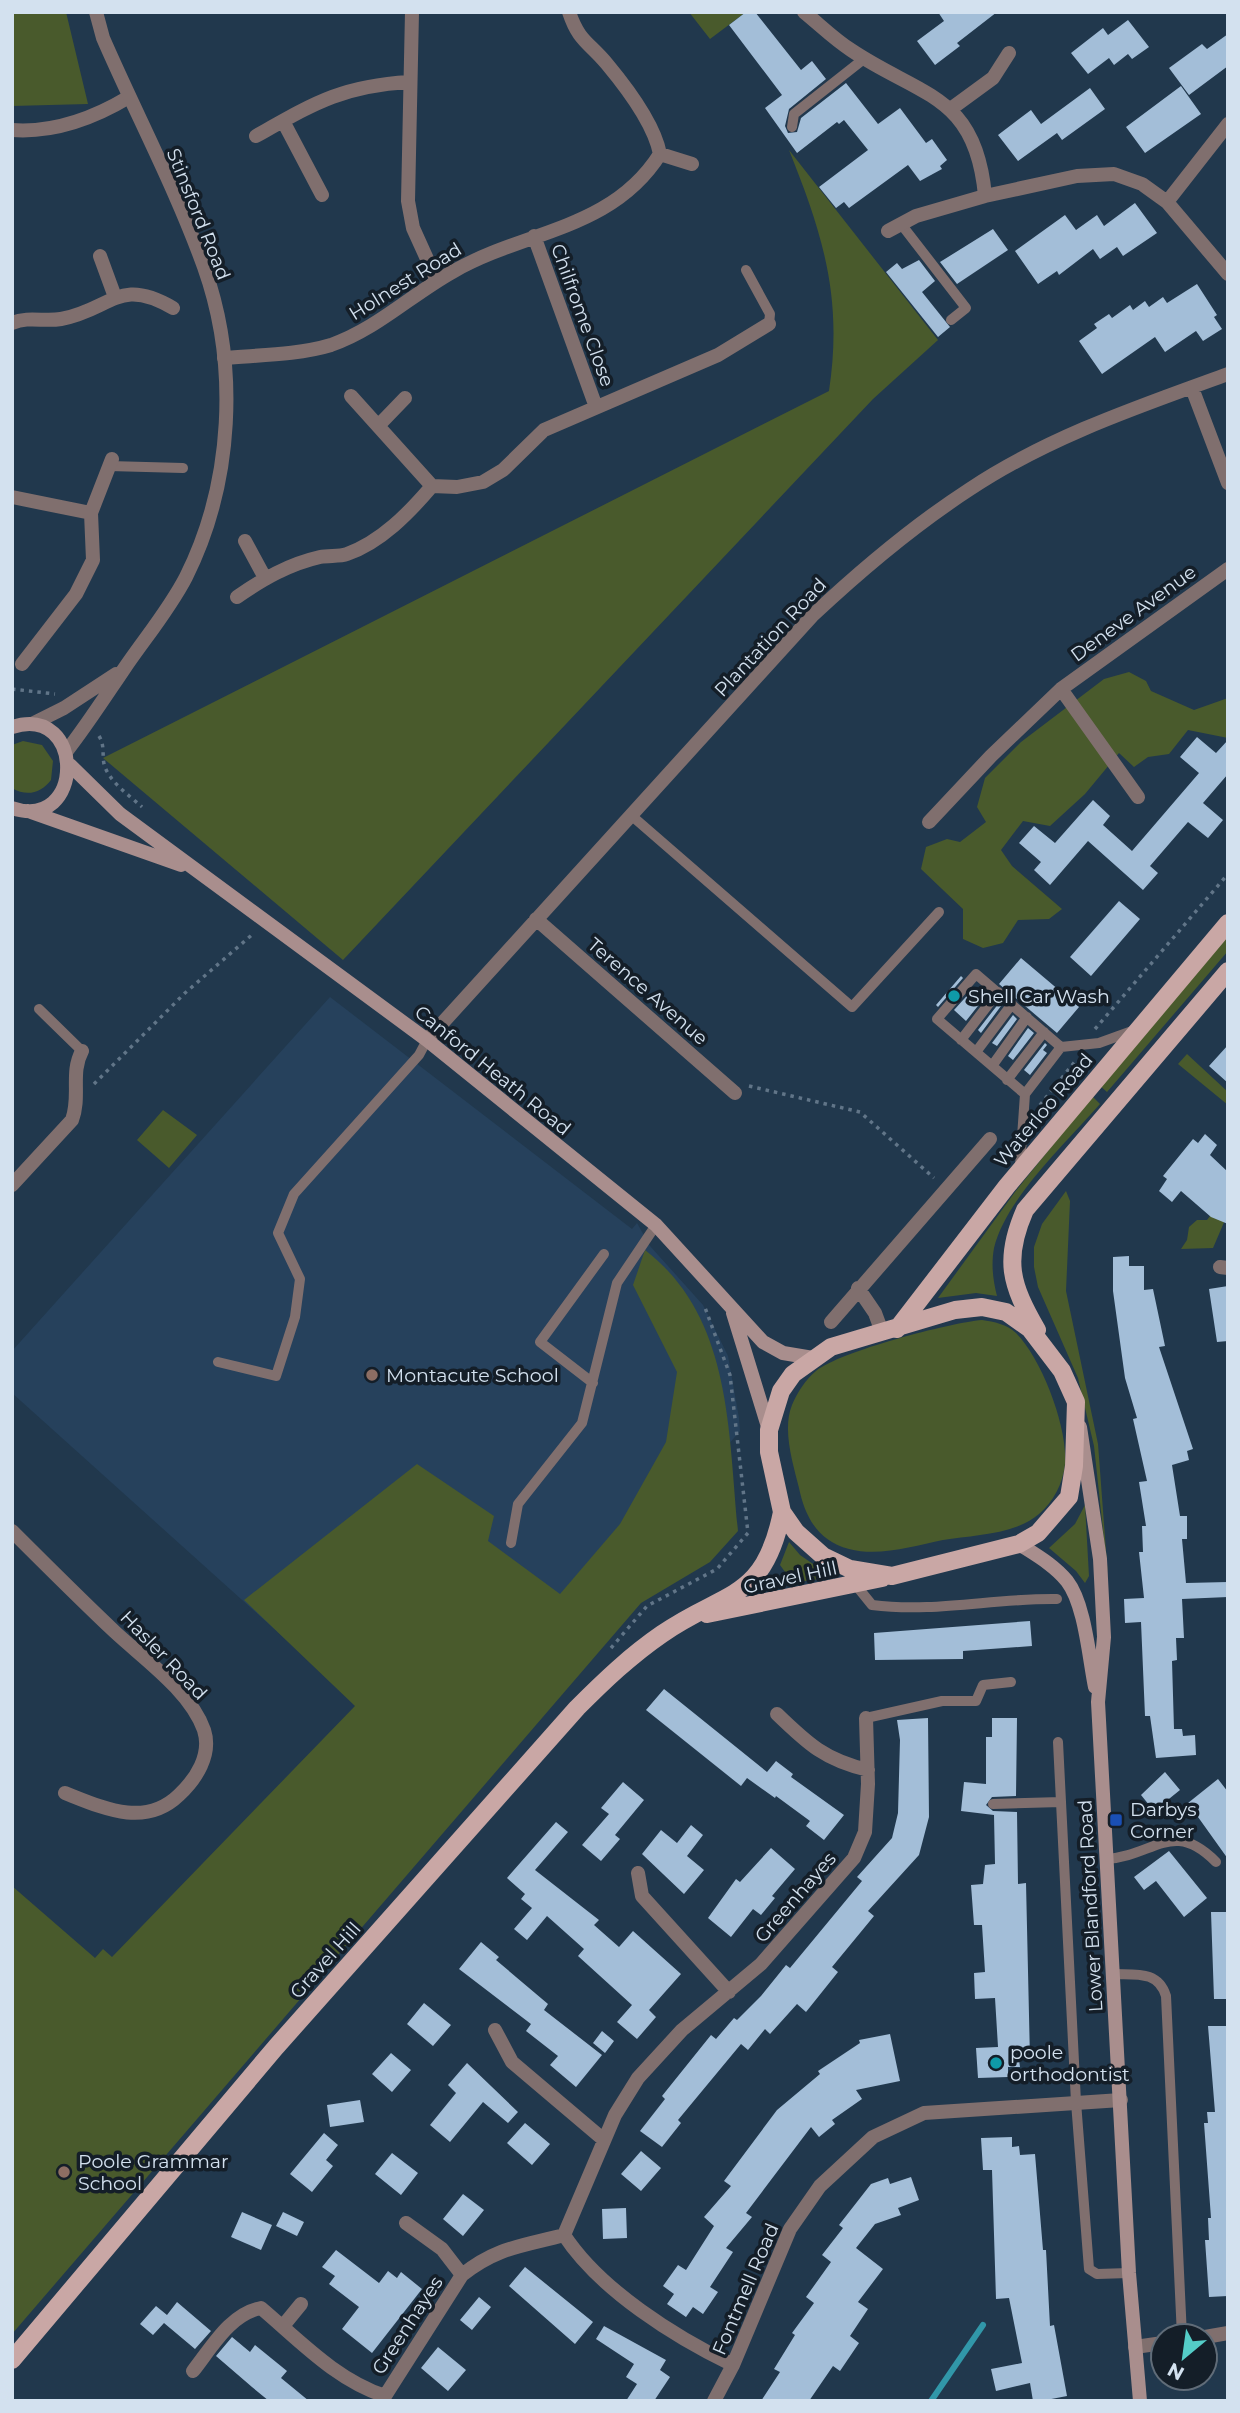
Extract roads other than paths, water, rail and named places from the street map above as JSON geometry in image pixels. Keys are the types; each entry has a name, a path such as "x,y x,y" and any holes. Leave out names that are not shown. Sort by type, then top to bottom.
{"main road":[{"name":"Canford Heath Road","path":"19,724 53,733 68,758 120,814 214,880 427,1040 656,1225 763,1342 783,1353 813,1358"},
{"path":"18,810 53,801 62,791 68,758"},
{"name":"Canford Heath Road","path":"18,810 174,862 214,880"},
{"name":"Waterloo Road","path":"890,1331 1020,1170 1228,923"},
{"path":"1019,1544 1038,1533 1069,1497 1074,1466 1076,1402 1062,1371 1017,1296 1012,1268 1013,1241 1025,1210 1228,971"},
{"path":"892,1576 850,1569 823,1556 796,1532 782,1512 769,1452 769,1430 781,1391 793,1374 831,1347 955,1310 982,1307 1006,1312 1030,1329 1049,1352"},
{"name":"Canford Heath Road","path":"732,1308 769,1430"},
{"name":"Lower Blandford Road","path":"1076,1402 1100,1559 1104,1637 1098,1702 1129,2273 1140,2401"},
{"name":"Gravel Hill","path":"12,2360 276,2047 577,1708 621,1664 664,1632 751,1583 765,1566 778,1535 782,1512"},
{"name":"Lower Blandford Road","path":"1019,1544 1052,1566 1068,1583 1080,1612 1098,1702"},
{"name":"Gravel Hill","path":"695,1616 892,1576 1019,1544"}],"street":[{"name":"Stinsford Road","path":"68,758 125,667 161,620 186,576 204,534 218,484 227,399 224,358 204,268 103,38 96,12"},
{"path":"412,12 408,201 412,228 437,281"},
{"path":"569,12 577,35 606,63 632,99 657,142 660,154 692,164"},
{"path":"804,12 865,58 952,108 975,147 983,172 985,196"},
{"path":"952,108 993,78 1009,53"},
{"path":"256,136 313,104 353,88 409,82"},
{"path":"12,130 32,132 98,116 129,97"},
{"path":"283,121 322,195"},
{"path":"1167,202 1228,124"},
{"name":"Holnest Road","path":"224,358 328,346 359,334 437,281 502,248 574,225 611,203 641,180 660,154"},
{"path":"895,228 916,216 985,196 1077,176 1114,174 1142,184 1167,202 1228,274"},
{"name":"Chilfrome Close","path":"534,236 596,407"},
{"path":"100,256 115,297"},
{"path":"12,323 24,318 57,320 80,315 115,297 151,295 173,308"},
{"name":"Chilfrome Close","path":"432,486 457,487 483,482 503,470 544,430 718,355 769,324"},
{"name":"Plantation Road","path":"427,1040 812,616 858,573 970,488 1024,458 1086,428 1228,374"},
{"path":"1192,388 1228,484"},
{"path":"237,597 265,578 312,559 346,554 382,535 413,509 432,486 351,396"},
{"path":"378,426 405,398"},
{"path":"22,664 76,594 93,560 91,513 110,463"},
{"path":"12,497 91,513"},
{"path":"245,541 265,578"},
{"name":"Deneve Avenue","path":"929,822 991,756 1061,689 1228,569"},
{"name":"Stinsford Road","path":"19,724 98,688 125,667"},
{"name":"Deneve Avenue","path":"1061,689 1138,797"},
{"name":"Terence Avenue","path":"536,919 735,1093"},
{"path":"14,1180 72,1120 77,1108 75,1071 82,1051"},
{"name":"Waterloo Road","path":"831,1322 858,1287 990,1139"},
{"path":"858,1287 890,1331"},
{"name":"Hasler Road","path":"12,1531 179,1693 205,1732 204,1753 198,1775 168,1805 145,1813 120,1813 65,1793"},
{"path":"777,1714 816,1752 843,1764 868,1770"},
{"name":"Greenhayes","path":"193,2371 234,2320 249,2310 261,2308 340,2375 363,2389 389,2398 462,2275 481,2260 503,2249 564,2235 615,2115 648,2064 682,2030 761,1964 854,1858 865,1832 868,1770 866,1718"},
{"path":"638,1873 642,1896 729,1992"},
{"path":"495,2030 512,2062 604,2140"},
{"name":"Fontmell Road","path":"714,2401 733,2365 773,2266 805,2206 820,2186 873,2137 924,2113 1121,2100"},
{"name":"Greenhayes","path":"406,2223 442,2249 462,2275"},
{"path":"564,2235 579,2258 617,2290 686,2340 733,2365"},
{"path":"283,2326 301,2304"},
{"path":"1136,2347 1149,2345"}],"lane":[{"path":"792,127 794,114 865,58"},
{"path":"895,228 966,307 951,320"},
{"path":"746,270 771,314 769,324"},
{"path":"110,463 183,468"},
{"path":"632,816 852,1007 939,912"},
{"path":"1025,1094 937,1019 976,974 1061,1047"},
{"path":"961,1040 998,992"},
{"path":"976,1052 1012,1004"},
{"path":"39,1009 82,1051"},
{"path":"992,1066 1027,1017"},
{"path":"1020,1170 1025,1094 1061,1047 1099,1042 1139,1029"},
{"path":"1007,1080 1044,1032"},
{"path":"218,1362 276,1376 295,1317 300,1279 278,1233 294,1194 419,1055 427,1040"},
{"path":"511,1543 518,1504 582,1423 617,1283 656,1225"},
{"path":"593,1384 540,1342 604,1254"},
{"path":"855,1584 872,1605 901,1609 937,1609 1018,1598 1057,1599"},
{"path":"866,1718 942,1701 976,1701 983,1685 1011,1682"},
{"path":"1058,1742 1076,2102 1089,2269 1097,2274 1129,2273"},
{"path":"992,1804 1061,1802"},
{"path":"1106,1859 1126,1858 1162,1842 1178,1839 1198,1846 1216,1862"},
{"path":"1113,1974 1148,1975 1159,1983 1166,1997 1181,2322"}],"waterway":[{"path":"931,2401 983,2325"}],"place":[{"name":"Shell Car Wash","path":"954,996"},
{"name":"Montacute School","path":"372,1375"},
{"name":"Darbys Corner","path":"1116,1820"},
{"name":"poole orthodontist","path":"996,2063"},
{"name":"Poole Grammar School","path":"64,2172"}]}
